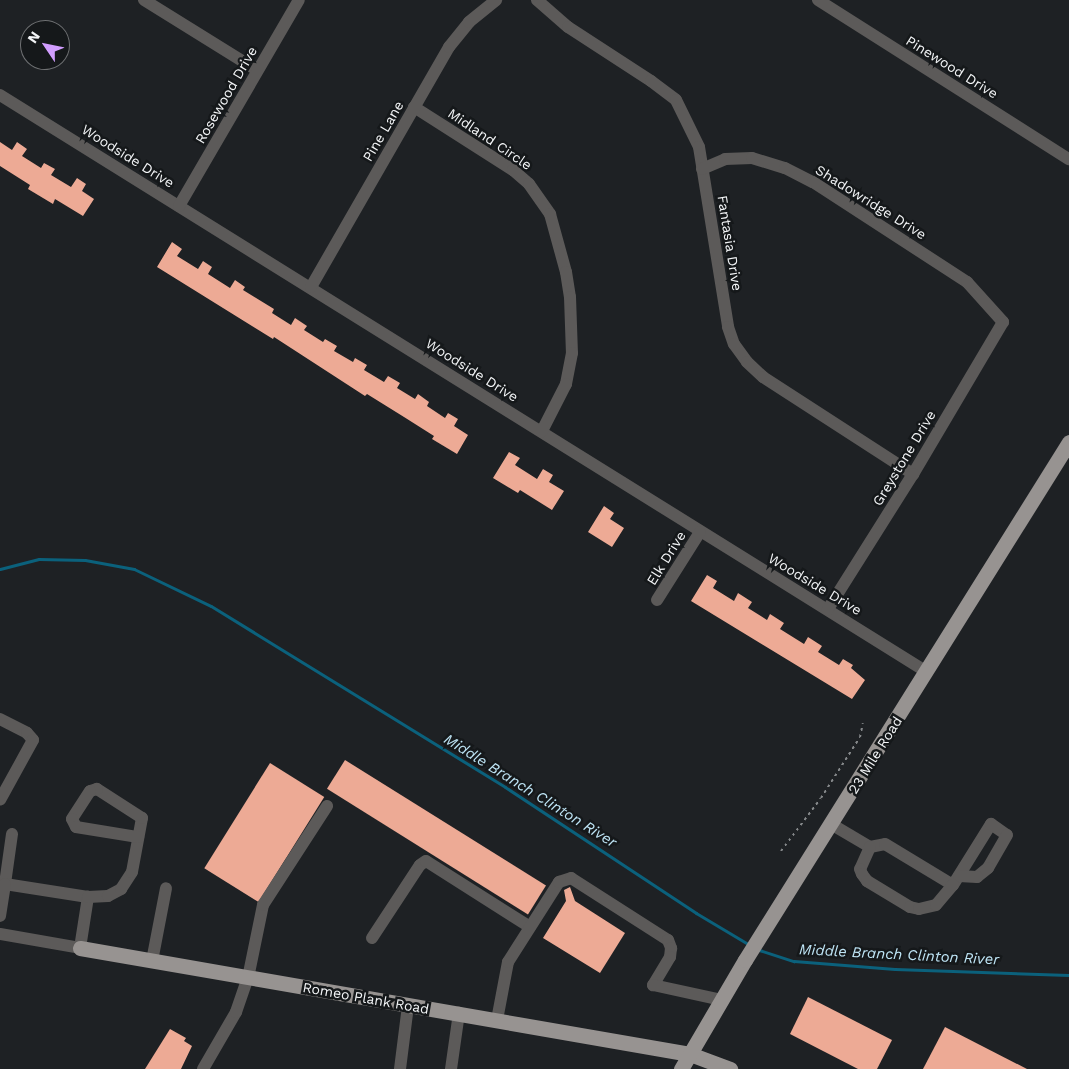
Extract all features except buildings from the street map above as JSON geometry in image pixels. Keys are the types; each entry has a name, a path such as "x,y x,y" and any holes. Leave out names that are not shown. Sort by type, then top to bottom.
{"main road":[{"name":"23 Mile Road","path":"682,1069 745,960 927,672 1069,442"},
{"name":"Romeo Plank Road","path":"80,948 690,1054 730,1069"}],"street":[{"path":"144,0 257,70"},
{"name":"Rosewood Drive","path":"179,206 299,0"},
{"name":"Pine Lane","path":"311,287 449,47 469,22 496,0"},
{"name":"Fantasia Drive","path":"537,0 568,28 652,81 676,100 699,147 728,327 734,344 747,362 763,377 913,474"},
{"name":"Pinewood Drive","path":"818,0 1069,159"},
{"name":"Woodside Drive","path":"0,95 927,672"},
{"name":"Midland Circle","path":"414,107 513,170 529,184 550,214 566,272 570,297 572,354 566,384 542,431"},
{"name":"Shadowridge Drive","path":"702,168 725,159 752,158 785,168 813,182 968,282 1003,322"},
{"name":"Greystone Drive","path":"828,609 913,474 1003,322"},
{"name":"Elk Drive","path":"657,600 700,532"},
{"path":"0,719 27,733 33,740 0,800"},
{"path":"5,884 88,897 108,896 121,889 132,872 142,818 97,789 90,790 72,819 76,827 138,837"},
{"path":"203,1069 232,1024 248,978 263,905 327,806"},
{"path":"831,824 870,847 886,844 956,880 936,905 919,909 910,907 867,881 862,874 862,861 870,847"},
{"path":"0,916 12,834"},
{"path":"372,938 420,865 426,861 530,927"},
{"path":"497,1020 508,962 559,882 571,878 668,940 671,948 670,957 653,985 722,1000"},
{"path":"152,961 166,888"},
{"path":"80,948 88,897"},
{"name":"Romeo Plank Road","path":"0,934 80,948"},
{"path":"400,1069 408,1006"},
{"path":"451,1069 459,1013"}],"path":[{"path":"780,851 832,781 860,737 863,722"}],"waterway":[{"name":"Middle Branch Clinton River","path":"0,569 39,559 85,560 134,569 211,606 505,787 696,913 748,944"},
{"name":"Middle Branch Clinton River","path":"756,949 794,961 895,969 1069,975"}]}
